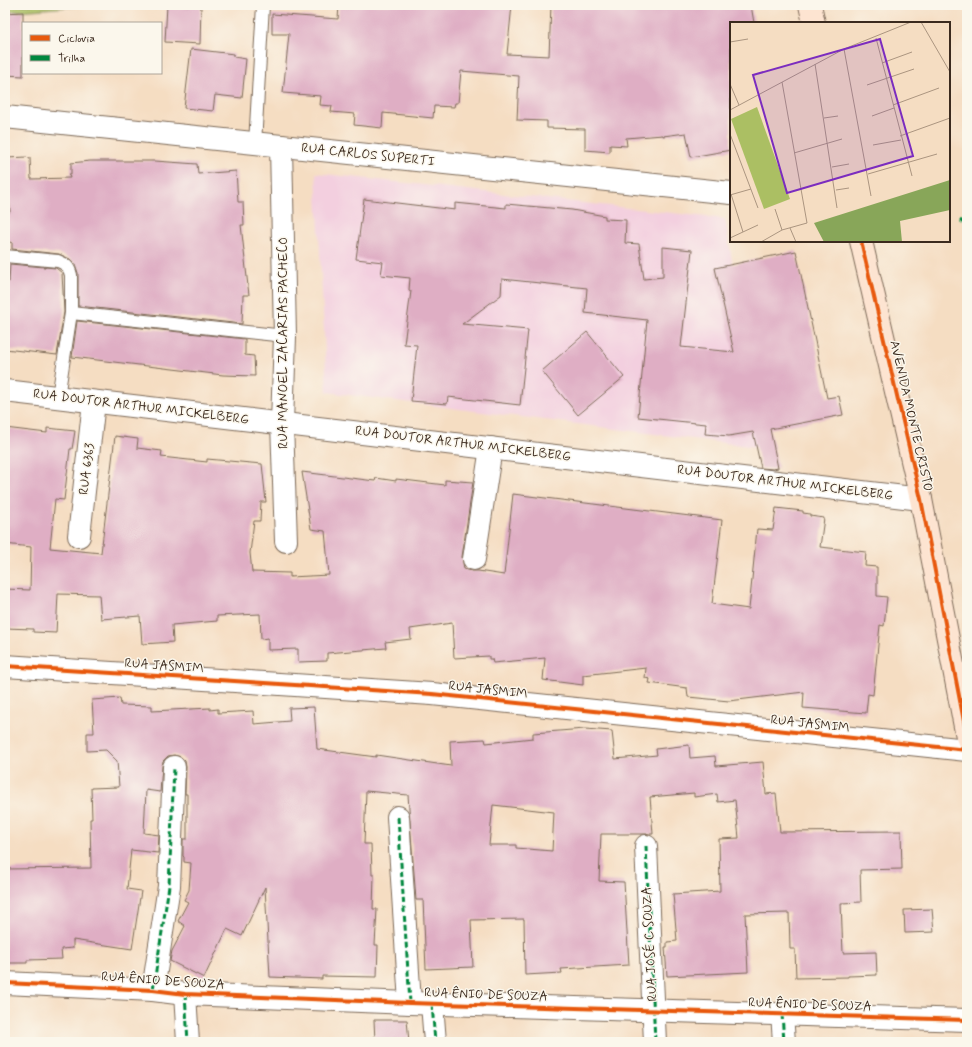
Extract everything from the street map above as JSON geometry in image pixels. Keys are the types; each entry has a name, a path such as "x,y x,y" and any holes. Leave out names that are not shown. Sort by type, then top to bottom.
{"main road":[{"path":"810,5 814,22"},
{"name":"AVENIDA MONTE CRISTO","path":"861,242 920,500 967,737"}],"street":[{"name":"RUA CARLOS SUPERTI","path":"5,117 730,193"},
{"name":"RUA MANOEL ZACARIAS PACHECO","path":"281,146 285,336 282,423 286,541"},
{"name":"RUA DOUTOR ARTHUR MICKELBERG","path":"5,391 920,500"},
{"name":"RUA 6363","path":"79,536 94,402"},
{"path":"474,559 491,448"},
{"name":"RUA JASMIM","path":"5,666 432,694 967,750"},
{"path":"153,990 169,886 174,767"},
{"path":"398,817 410,1003"},
{"name":"RUA JOSÉ C SOUZA","path":"646,846 655,1042"},
{"name":"RUA ÊNIO DE SOUZA","path":"5,983 153,990 185,994 432,1004 967,1020"},
{"path":"185,994 188,1042"},
{"path":"432,1004 435,1042"},
{"path":"782,1014 784,1042"}],"lane":[{"path":"255,144 263,5"},
{"path":"5,256 58,261 64,263 69,269 71,275 71,313 58,397"},
{"path":"71,313 285,336"}],"shaded area":[{"path":"316,173 725,219 763,448 327,392"}],"green space":[{"path":"5,5 97,5 5,12"}],"building":[{"path":"167,5 201,6 200,44 165,42"},
{"path":"339,5 512,5 507,54 549,56 551,5 751,5 754,22 730,22 730,150 691,157 686,133 626,138 627,146 610,145 610,152 585,150 585,129 547,128 547,121 517,120 519,76 461,71 458,103 455,103 454,107 434,106 433,118 383,113 382,128 354,125 355,114 331,112 332,106 320,105 321,96 283,93 289,34 272,34 272,14 338,19"},
{"path":"23,12 23,76 5,75 5,13"},
{"path":"191,49 234,54 234,57 246,59 242,98 215,95 213,111 184,108"},
{"path":"7,158 30,158 31,179 70,178 69,174 71,174 71,163 90,161 155,161 197,164 198,174 236,171 238,202 243,202 244,225 241,225 249,295 243,295 242,324 78,306 78,273 75,264 70,259 59,254 12,249 12,242 5,243 5,212 10,212"},
{"path":"364,199 455,210 455,203 506,208 506,204 572,210 605,216 605,219 626,220 625,243 639,244 644,279 663,277 663,247 692,250 681,347 734,352 715,268 796,251 827,398 839,396 843,415 770,429 778,468 761,468 753,432 729,436 705,434 706,424 638,417 647,320 585,313 587,288 502,279 501,295 462,324 528,330 520,405 448,397 447,404 411,401 417,345 404,344 411,291 409,290 410,278 381,275 383,262 356,259"},
{"path":"10,264 56,268 62,273 64,312 57,355 5,349 5,282 9,282"},
{"path":"77,321 245,339 245,355 254,356 255,376 223,375 72,357"},
{"path":"587,332 624,377 578,415 542,371"},
{"path":"5,428 47,433 47,428 75,431 72,449 70,449 64,500 55,499 50,548 101,553 115,436 138,439 137,448 162,451 161,457 207,462 207,459 262,464 266,502 261,502 260,521 254,521 250,553 252,572 290,573 290,577 329,575 325,531 311,529 302,472 375,481 376,478 396,481 396,479 445,485 445,480 473,482 462,557 464,569 504,575 513,494 722,520 712,604 749,609 757,529 773,530 776,508 803,511 803,513 810,514 810,516 824,518 820,547 866,552 865,566 877,567 877,596 887,597 884,626 880,625 873,695 868,694 866,713 803,708 804,692 729,701 688,697 687,688 649,683 650,679 645,678 646,668 583,675 583,685 543,680 545,658 493,663 492,659 489,659 489,656 454,658 452,623 410,629 411,639 385,642 386,648 327,653 327,661 298,662 298,649 268,650 268,638 261,639 260,614 217,616 217,621 172,625 173,642 142,644 140,616 101,619 99,595 58,594 56,633 33,632 33,629 5,628 5,589 30,590 31,547 5,544"},
{"path":"120,698 121,705 152,706 152,711 210,708 210,710 218,709 218,713 253,711 254,724 290,721 289,708 314,707 317,749 376,757 376,755 451,766 450,741 485,739 486,743 533,738 533,733 585,729 612,731 615,759 657,755 656,749 689,745 690,758 715,756 716,766 763,762 766,794 776,793 780,832 901,831 902,869 860,870 861,902 841,903 843,953 876,952 877,975 796,978 795,949 790,949 789,913 745,914 748,972 667,976 665,947 667,947 667,942 677,941 673,894 720,891 719,839 739,838 735,800 718,802 717,794 694,797 694,793 650,797 653,834 601,834 599,881 624,882 629,965 561,969 562,973 525,975 524,919 471,920 473,967 426,969 423,900 416,900 408,795 366,791 364,844 371,844 372,875 374,875 373,909 377,909 375,945 378,945 377,977 322,976 322,979 270,977 265,887 242,936 227,929 204,978 170,961 172,951 185,926 178,921 188,902 184,900 189,890 191,863 184,862 183,856 183,839 187,839 187,794 185,794 186,767 185,761 181,757 174,755 168,756 163,761 160,792 146,790 144,833 159,835 158,853 131,850 127,889 141,891 132,949 73,940 73,948 61,949 62,959 27,960 27,963 5,963 5,869 91,868 91,788 119,787 117,761 106,750 87,751 87,733 94,733 92,700","holes":["493,805 554,812 552,851 516,848 516,845 489,845"]},
{"path":"932,909 934,932 905,933 904,910"},
{"path":"374,1020 407,1020 409,1042 375,1042"}],"marked path":[{"path":"960,220 967,226"},
{"path":"153,990 169,886 174,767"},
{"path":"398,817 410,1003"},
{"path":"646,846 655,1042"},
{"path":"185,994 188,1042"},
{"path":"432,1004 435,1042"},
{"path":"782,1014 784,1042"}],"cycle path":[{"path":"861,242 921,499 967,737"},
{"path":"5,666 432,694 967,750"},
{"path":"5,983 153,990 185,994 410,1003 967,1020"}]}
